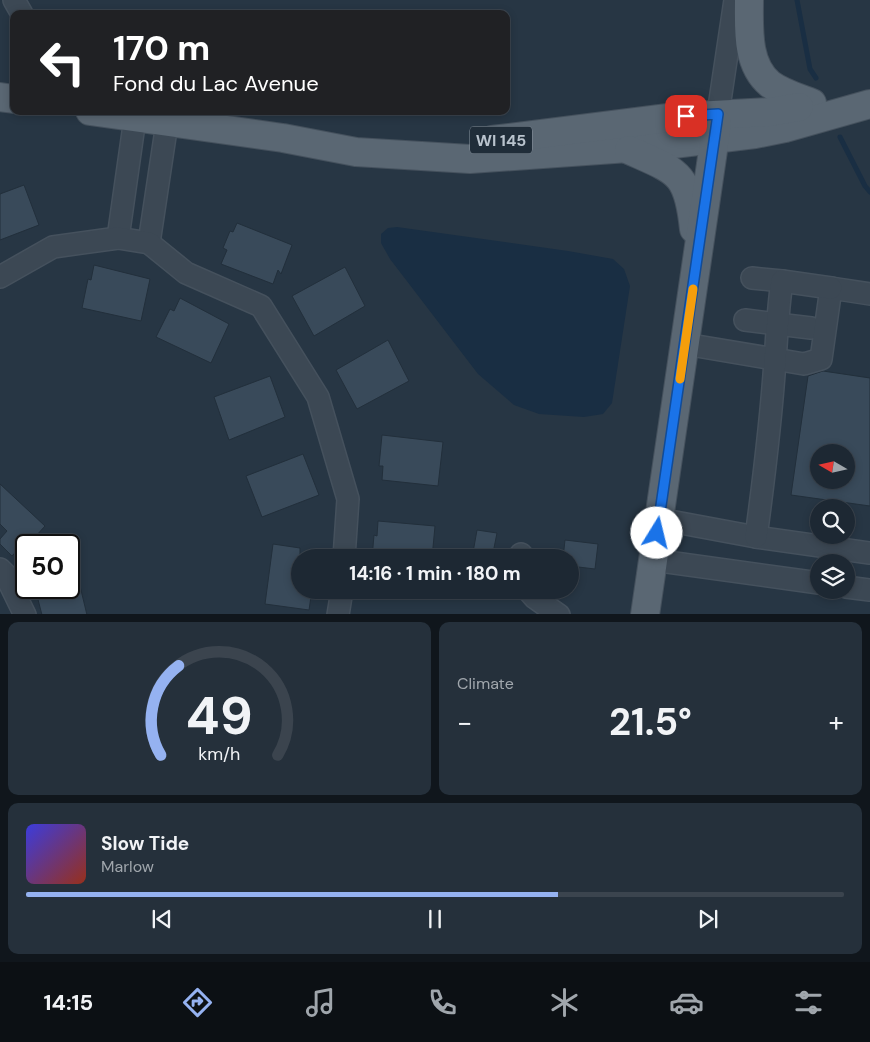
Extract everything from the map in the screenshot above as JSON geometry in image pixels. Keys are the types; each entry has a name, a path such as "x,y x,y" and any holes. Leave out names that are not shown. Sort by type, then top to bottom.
{"main road":[{"path":"749,0 749,23 754,60 762,76 771,84 812,103"},
{"name":"WI 145","path":"116,115 283,138 356,152 453,159 498,158 626,148 812,103 870,86"},
{"name":"WI 145","path":"283,138 496,140 676,117 716,127 784,128 870,104"},
{"path":"645,614 716,127"},
{"path":"626,148 666,166 677,174 686,186 691,204 697,262"}],"street":[{"path":"716,127 735,0"},
{"path":"118,238 135,118"},
{"path":"149,244 167,123"},
{"path":"0,277 53,247 118,238 149,244 186,274 261,306 318,397 348,499 345,549"},
{"path":"752,278 870,294"},
{"path":"756,536 763,488 775,360 776,324 782,281"},
{"path":"685,344 804,364 821,359 831,288"},
{"path":"745,320 811,328"},
{"path":"659,519 870,553"},
{"path":"653,560 810,582"},
{"path":"0,569 5,574 25,614"},
{"path":"855,588 870,590"},
{"path":"338,614 340,599"},
{"path":"536,599 559,614"}],"water":[{"path":"397,227 613,259 624,269 630,286 612,403 603,414 584,417 539,414 514,405 478,374 390,259 381,243 381,234 388,228"}],"building":[{"path":"24,185 39,225 0,240 0,194"},
{"path":"237,223 292,245 281,274 278,270 273,284 221,264 227,250 223,248 230,231 233,232"},
{"path":"94,265 150,279 141,321 82,308 88,279 91,280"},
{"path":"345,267 365,306 314,336 292,296"},
{"path":"180,298 229,324 211,363 156,337 170,309 174,311"},
{"path":"388,340 409,381 357,409 336,370"},
{"path":"823,371 870,378 870,506 855,504 855,499 820,499 791,495 808,376"},
{"path":"270,376 285,417 229,440 214,397"},
{"path":"382,435 443,442 438,486 382,480 383,466 379,466"},
{"path":"303,454 319,495 262,517 246,476"},
{"path":"0,484 45,526 38,534 15,534 15,553 12,556 0,544 0,539 7,531 0,524"},
{"path":"378,521 435,526 433,549 373,549 374,535 377,536"},
{"path":"477,530 497,533 494,549 474,549"},
{"path":"565,540 598,544 595,569 579,567 579,549 564,549"},
{"path":"273,544 300,548 291,549 291,599 311,599 309,610 265,604"},
{"path":"80,586 87,614 42,614 38,599 80,599"}],"waterway":[{"path":"797,0 810,69 816,78"},
{"path":"840,137 865,186 870,192"}],"slow traffic":[{"path":"680,379 693,289"}],"route":[{"path":"657,533 718,114 686,116"}]}
